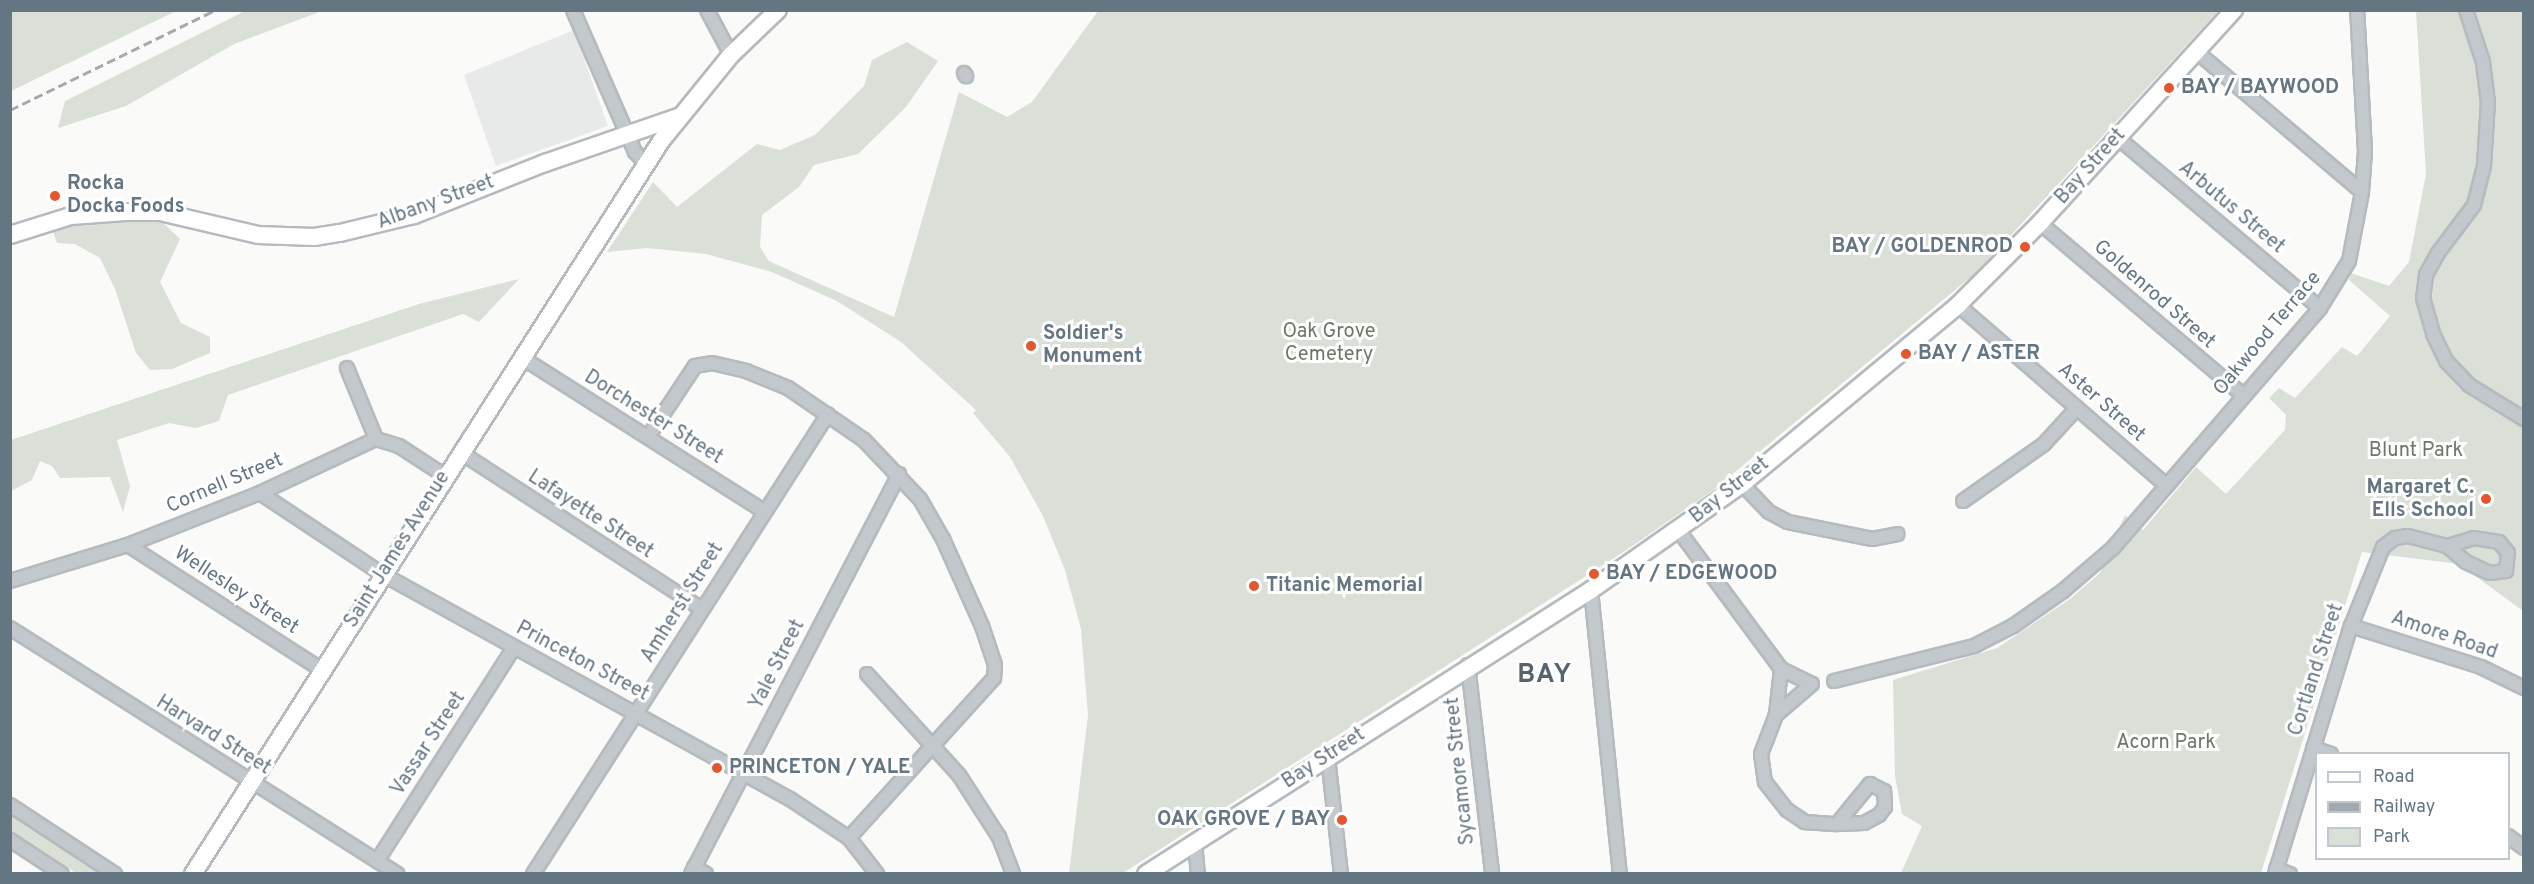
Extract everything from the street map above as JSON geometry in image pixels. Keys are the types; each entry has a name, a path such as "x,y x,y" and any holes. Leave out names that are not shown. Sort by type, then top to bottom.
{"main road":[{"name":"Saint James Avenue","path":"193,873 520,357 646,164 678,117 731,55 778,10"},
{"name":"Bay Street","path":"1146,873 1468,665 1591,590 1679,531 1742,484 1958,305 2040,223 2234,10"},
{"name":"Albany Street","path":"10,235 71,216 125,212 160,212 258,235 314,237 340,233 414,215 627,133 678,117"}],"street":[{"path":"573,10 635,152 646,164"},
{"path":"707,10 731,55"},
{"name":"Oakwood Terrace","path":"1834,681 1974,646 2013,626 2063,591 2113,548 2165,484 2320,308 2349,261 2362,192 2365,151 2357,10"},
{"path":"2466,10 2483,62 2488,101 2484,166 2474,205 2438,253 2426,275 2423,298 2433,334 2446,361 2469,385 2523,419"},
{"path":"2197,52 2362,192"},
{"name":"Arbutus Street","path":"2118,138 2320,308"},
{"name":"Goldenrod Street","path":"2040,223 2243,395"},
{"name":"Aster Street","path":"1958,305 2165,484"},
{"name":"Dorchester Street","path":"520,357 764,511"},
{"path":"648,437 695,366 712,363 746,371 788,388 864,440 899,474 920,499 943,539 982,626 995,665 994,678 849,838"},
{"path":"347,368 376,439 399,446 445,476"},
{"path":"1963,501 2044,444 2077,408"},
{"name":"Amherst Street","path":"533,873 636,713 700,608 828,414"},
{"name":"Cornell Street","path":"10,581 128,545 260,493 376,439"},
{"name":"Lafayette Street","path":"460,452 700,608"},
{"name":"Yale Street","path":"692,870 899,474"},
{"path":"1742,484 1769,512 1788,522 1872,539 1898,534"},
{"name":"Princeton Street","path":"260,493 382,574 744,774 849,838 877,873"},
{"path":"1679,531 1781,669 1812,684 1776,715"},
{"name":"Cortland Street","path":"2276,871 2351,626 2383,547 2395,538 2408,536 2447,546 2479,569 2490,573 2506,571 2508,554 2499,542 2474,538 2447,546"},
{"name":"Wellesley Street","path":"128,545 322,670"},
{"path":"1591,590 1620,873"},
{"name":"Amore Road","path":"2351,626 2481,667 2523,688"},
{"name":"Harvard Street","path":"10,628 251,783 397,873"},
{"name":"Vassar Street","path":"377,861 514,648"},
{"name":"Sycamore Street","path":"1468,665 1492,873"},
{"path":"1781,669 1776,715 1761,754 1765,782 1787,810 1805,822 1837,824"},
{"path":"867,674 932,745 982,807 1013,873"},
{"path":"2313,748 2327,752"},
{"path":"1328,757 1341,873"},
{"path":"10,805 115,873"},
{"path":"2510,838 2523,848"},
{"path":"10,840 62,873"},
{"path":"1194,842 1198,873"},
{"path":"692,870 706,873"},
{"path":"2276,871 2290,873"}],"shaded area":[{"path":"574,30 608,126 496,166 464,75"}],"green space":[{"path":"11,10 176,10 176,11 11,91"},
{"path":"245,11 322,11 234,44 126,106 58,128 65,101"},
{"name":"Oak Grove Cemetery","path":"1098,11 2218,11 1978,271 1712,491 1625,551 1123,873 1069,874 1088,715 1081,629 1065,570 1043,516 1010,457 973,413 976,410 901,342 837,301 772,272 706,254 647,248 607,252 653,182 677,207 757,144 780,150 815,135 864,86 872,60 907,42 938,61 906,107 858,154 814,165 799,187 762,215 760,247 769,261 894,317 959,92 1007,117 1032,102"},
{"path":"2416,11 2523,11 2523,611 2459,564 2362,552 2261,873 1901,873 1922,826 1902,814 1895,776 1893,680 1997,648 2070,599 2100,573 2125,515 2143,530 2196,467 2226,494 2285,430 2286,415 2269,398 2279,388 2295,398 2342,347 2357,356 2390,316 2349,280 2351,273 2389,286 2409,262 2426,174"},
{"path":"106,220 161,221 180,239 160,282 181,323 210,337 210,353 172,369 150,370 136,353 115,289 100,258 75,244 57,243 51,226"},
{"path":"519,279 479,322 463,314 228,395 219,421 196,428 169,423 117,440 130,486 123,512 110,477 60,478 52,466 40,461 32,480 11,491 11,440 419,304"},
{"path":"10,812 107,873 76,873 11,832"}],"railway":[{"path":"10,110 215,10"}],"place":[{"name":"BAY / BAYWOOD","path":"2169,88"},
{"name":"Rocka Docka Foods","path":"55,196"},
{"name":"BAY / GOLDENROD","path":"2025,247"},
{"name":"Soldier's Monument","path":"1031,346"},
{"name":"BAY / ASTER","path":"1906,354"},
{"name":"Margaret C. Ells School","path":"2486,499"},
{"name":"BAY / EDGEWOOD","path":"1594,574"},
{"name":"Titanic Memorial","path":"1254,586"},
{"name":"PRINCETON / YALE","path":"717,768"},
{"name":"OAK GROVE / BAY","path":"1342,820"}],"district":[{"name":"BAY","path":"1545,676"}],"park label":[{"name":"Blunt Park","path":"2416,451"},
{"name":"Acorn Park","path":"2166,743"}]}
